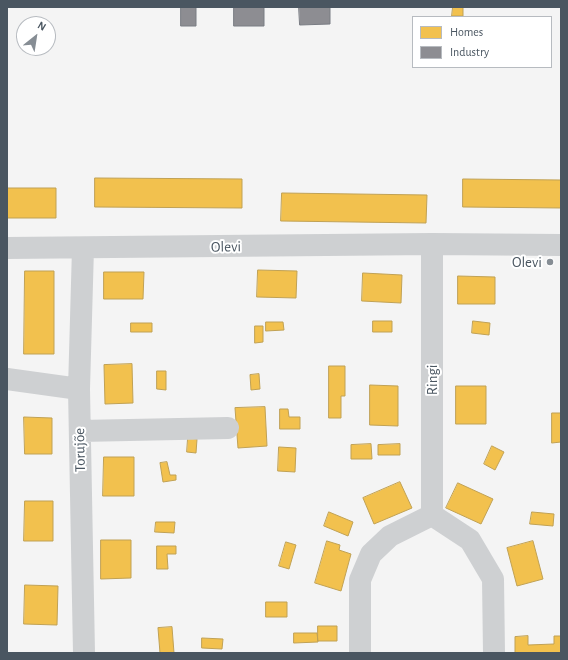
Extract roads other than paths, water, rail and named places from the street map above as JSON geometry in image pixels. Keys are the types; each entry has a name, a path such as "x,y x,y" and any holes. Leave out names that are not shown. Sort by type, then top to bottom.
{"street":[{"name":"Olevi","path":"7,248 432,244 561,245"},
{"name":"Ringi","path":"432,244 432,515"},
{"name":"Torujõe","path":"83,248 79,389 84,653"},
{"path":"7,379 79,389"},
{"path":"80,431 228,428"},
{"path":"360,653 360,580 371,554 390,536 432,515 470,540 493,579 494,653"}],"place":[{"name":"Olevi","path":"550,262"}]}
